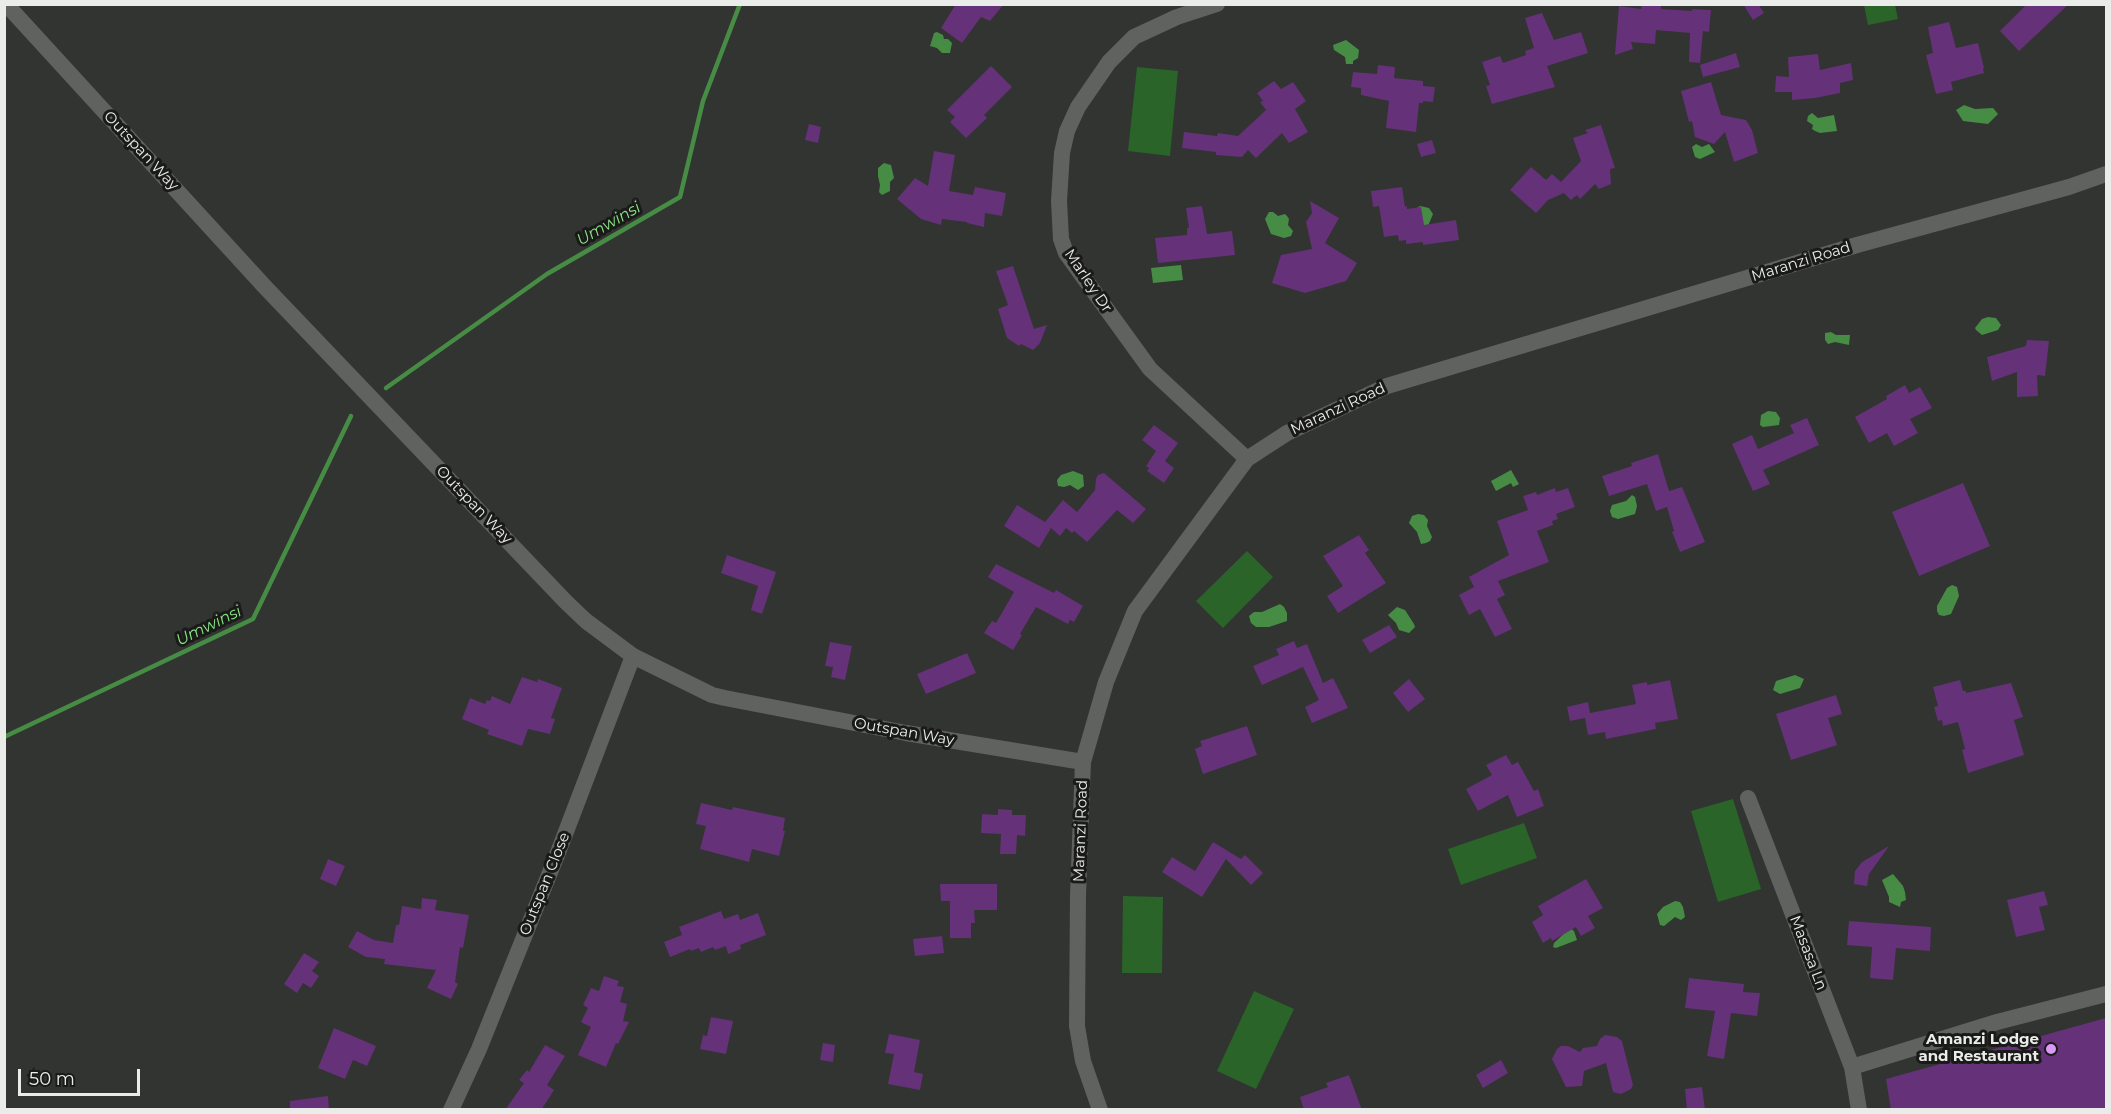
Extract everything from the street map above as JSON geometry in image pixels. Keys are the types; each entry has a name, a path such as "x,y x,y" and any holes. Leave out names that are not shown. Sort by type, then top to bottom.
{"street":[{"name":"Outspan Way","path":"6,4 265,287 550,585 586,621 633,656 712,695 918,735 1083,762"},
{"name":"Marley Dr","path":"1217,4 1177,17 1134,37 1108,62 1077,107 1065,142 1059,201 1061,239 1066,253 1150,369 1247,459"},
{"name":"Maranzi Road","path":"1100,1110 1083,1061 1077,1026 1078,895 1083,762 1106,682 1135,611 1247,459 1287,433 1387,386 1846,249 2069,187 2106,174"},
{"name":"Outspan Close","path":"451,1110 510,972 633,656"},
{"name":"Masasa Ln","path":"1748,798 1852,1067 1859,1110"},
{"path":"1852,1067 1997,1022 2106,994"}],"shaded area":[{"path":"1864,5 1895,5 1898,19 1868,25"},
{"path":"937,32 952,43 950,53 942,53 930,46 934,33"},
{"path":"1346,40 1359,50 1358,58 1353,61 1353,64 1346,64 1345,57 1334,50 1333,45"},
{"path":"1137,67 1178,71 1170,156 1128,151"},
{"path":"1964,105 1975,109 1993,108 1998,114 1988,124 1963,121 1956,110"},
{"path":"1812,113 1818,118 1834,115 1837,131 1820,133 1812,129 1813,125 1807,121 1808,116"},
{"path":"1696,144 1702,147 1709,144 1715,152 1700,159 1695,157 1692,147"},
{"path":"884,163 891,165 894,178 890,182 890,191 882,195 879,192 878,168"},
{"path":"1420,206 1429,208 1433,214 1428,226 1412,225 1415,209"},
{"path":"1269,212 1278,216 1285,214 1287,216 1288,225 1293,231 1291,236 1284,238 1271,234 1265,219"},
{"path":"1181,265 1183,280 1153,283 1151,268"},
{"path":"1996,318 2001,325 1998,330 1982,335 1975,328 1982,319"},
{"path":"1831,332 1836,335 1850,335 1849,345 1835,342 1828,344 1825,340 1825,333"},
{"path":"1768,411 1776,412 1780,418 1779,425 1763,427 1760,425 1761,415"},
{"path":"1511,470 1519,484 1513,487 1511,483 1496,491 1491,481"},
{"path":"1073,471 1083,475 1084,486 1078,490 1070,485 1058,486 1057,480 1061,475"},
{"path":"1632,495 1635,497 1637,506 1635,514 1618,519 1612,517 1610,511 1612,505 1626,501"},
{"path":"1424,515 1428,520 1427,526 1432,537 1430,541 1421,544 1417,532 1409,523 1412,516"},
{"path":"1247,551 1273,577 1223,628 1196,601"},
{"path":"1952,585 1957,587 1959,596 1951,614 1939,615 1937,606 1947,588"},
{"path":"1280,604 1287,613 1287,621 1269,627 1256,627 1251,623 1249,616 1254,612 1262,612"},
{"path":"1397,607 1405,610 1414,624 1415,627 1409,633 1399,630 1388,615"},
{"path":"1795,675 1804,679 1800,688 1780,694 1773,690 1776,681"},
{"path":"1733,799 1761,889 1718,902 1691,811"},
{"path":"1524,823 1537,858 1461,885 1448,849"},
{"path":"1893,874 1905,892 1906,900 1901,902 1900,907 1889,902 1882,880"},
{"path":"1123,896 1163,897 1162,973 1122,973"},
{"path":"1675,901 1680,902 1685,917 1681,920 1675,917 1664,926 1660,925 1657,914 1663,907"},
{"path":"1570,928 1574,931 1577,940 1553,947 1554,943"},
{"path":"1254,991 1294,1009 1256,1089 1217,1071"}],"building":[{"path":"956,4 1004,4 990,21 981,17 962,43 941,28"},
{"path":"1642,4 1661,4 1661,9 1711,10 1709,32 1703,31 1700,63 1689,62 1690,33 1656,30 1655,44 1631,42 1633,49 1615,55 1619,6 1641,9"},
{"path":"1743,4 1758,4 1764,13 1753,20"},
{"path":"2027,4 2069,4 2019,51 2000,31"},
{"path":"1542,13 1554,40 1581,32 1588,53 1547,66 1555,87 1492,104 1486,86 1490,85 1482,62 1500,56 1503,63 1526,55 1525,51 1534,48 1525,18"},
{"path":"1949,22 1956,48 1978,43 1984,73 1951,82 1953,90 1936,94 1926,55 1933,53 1928,27"},
{"path":"1736,53 1740,67 1703,77 1700,65"},
{"path":"1818,54 1820,70 1851,63 1853,80 1840,83 1840,93 1792,100 1792,92 1775,92 1776,76 1789,77 1788,57"},
{"path":"1378,65 1395,67 1394,78 1423,81 1423,86 1435,87 1433,102 1419,103 1416,132 1386,128 1389,101 1361,95 1361,88 1351,87 1353,72 1377,74"},
{"path":"991,66 1012,87 984,115 987,118 966,138 950,122 955,117 947,110"},
{"path":"1274,81 1281,89 1293,82 1306,101 1295,109 1308,132 1289,143 1282,133 1256,158 1248,150 1242,157 1216,155 1216,152 1182,148 1184,132 1238,136 1266,110 1257,93"},
{"path":"1711,82 1721,115 1746,120 1752,130 1758,153 1734,162 1725,132 1714,144 1695,137 1681,91"},
{"path":"809,124 821,127 818,143 805,140"},
{"path":"1601,125 1615,168 1610,169 1611,184 1599,189 1595,184 1580,199 1577,195 1571,200 1564,193 1548,200 1536,213 1510,190 1531,167 1546,180 1552,174 1561,182 1581,161 1573,138 1588,133 1585,130"},
{"path":"1432,140 1436,153 1421,157 1417,144"},
{"path":"934,151 955,155 949,191 973,195 975,187 1006,193 1002,216 985,213 984,227 942,219 941,225 921,219 897,199 915,178 928,186"},
{"path":"1402,187 1405,207 1407,206 1407,209 1421,207 1424,225 1456,220 1459,240 1423,245 1423,242 1406,244 1406,240 1399,241 1398,235 1384,237 1379,206 1373,207 1371,191"},
{"path":"1310,201 1339,218 1325,243 1357,263 1346,281 1305,293 1272,283 1281,255 1312,249 1306,222 1312,213"},
{"path":"1202,206 1207,234 1232,231 1235,255 1158,263 1155,238 1187,235 1187,228 1189,228 1186,208"},
{"path":"1013,266 1034,329 1047,325 1040,343 1033,350 1021,344 1019,346 1007,338 998,309 1008,305 996,271"},
{"path":"2027,340 2049,341 2045,376 2037,375 2038,396 2017,397 2017,372 1992,381 1987,357 2026,346"},
{"path":"1905,385 1909,393 1920,387 1932,408 1910,419 1918,433 1894,446 1887,433 1869,443 1855,417 1887,399 1886,396"},
{"path":"1807,418 1819,445 1763,470 1770,484 1753,491 1732,444 1752,435 1758,449 1794,433 1790,425"},
{"path":"1154,425 1178,443 1165,461 1174,468 1164,483 1147,471 1149,468 1146,466 1156,451 1142,440"},
{"path":"1658,454 1669,491 1682,487 1705,542 1680,552 1672,532 1674,531 1667,507 1656,511 1647,484 1609,496 1602,476"},
{"path":"1104,473 1146,509 1133,523 1117,510 1087,542 1074,531 1072,533 1066,528 1060,536 1051,528 1039,548 1004,526 1017,505 1045,522 1063,500 1077,512 1095,490 1098,475"},
{"path":"1963,483 1990,546 1919,576 1892,512"},
{"path":"1555,488 1556,492 1568,488 1575,507 1556,514 1558,519 1552,521 1553,525 1537,531 1549,562 1498,581 1505,595 1497,599 1512,629 1495,637 1480,609 1469,615 1459,595 1474,587 1469,577 1509,555 1497,521 1528,510 1523,496 1536,492 1537,495"},
{"path":"1359,535 1369,550 1365,553 1386,583 1338,613 1327,596 1343,586 1323,556"},
{"path":"727,555 776,572 762,614 751,610 758,586 721,573"},
{"path":"996,564 1054,593 1056,590 1083,606 1074,622 1070,620 1068,624 1036,607 1013,650 984,633 992,621 996,623 1014,592 988,577"},
{"path":"1389,625 1397,637 1370,653 1362,640"},
{"path":"1294,641 1297,648 1307,644 1323,683 1333,678 1348,708 1312,723 1305,707 1319,700 1303,667 1262,685 1253,666 1279,655 1276,649"},
{"path":"830,642 852,646 845,680 831,677 833,667 825,666"},
{"path":"967,653 976,673 926,694 917,674"},
{"path":"522,677 537,682 538,679 562,688 551,718 555,719 550,734 528,729 522,746 487,734 489,730 462,719 470,698 485,704 492,696 510,704"},
{"path":"1409,679 1425,699 1408,712 1393,693"},
{"path":"1670,680 1678,719 1655,723 1656,729 1606,739 1605,732 1588,735 1585,718 1570,721 1567,707 1588,702 1590,713 1636,704 1632,685 1647,682 1647,685"},
{"path":"1960,680 1963,691 1966,693 2011,683 2023,717 2014,720 2024,755 1968,773 1958,722 1943,726 1942,720 1938,721 1934,707 1938,706 1933,687"},
{"path":"1836,695 1842,714 1828,718 1837,745 1791,760 1776,714"},
{"path":"1247,726 1257,755 1203,774 1195,749 1202,746 1200,741"},
{"path":"1506,755 1512,765 1518,762 1534,791 1538,789 1544,806 1517,817 1508,795 1478,811 1466,789 1492,775 1486,765"},
{"path":"701,803 785,818 783,831 785,831 779,856 752,849 749,862 700,849 706,826 696,824"},
{"path":"998,809 1012,810 1012,815 1026,815 1025,836 1017,835 1016,854 1000,854 1001,834 981,833 982,814 998,815"},
{"path":"1213,842 1241,859 1245,855 1263,873 1251,885 1226,859 1202,897 1162,872 1172,857 1195,871"},
{"path":"1889,846 1869,874 1867,886 1854,884 1855,871 1862,862"},
{"path":"328,859 345,866 336,886 320,879"},
{"path":"1586,879 1603,908 1588,916 1595,928 1581,936 1576,927 1552,941 1551,938 1543,943 1532,922 1543,915 1538,906"},
{"path":"940,884 997,884 997,910 974,910 975,923 971,923 971,938 950,938 950,901 941,901"},
{"path":"2044,891 2048,905 2039,907 2045,930 2016,937 2007,900"},
{"path":"422,898 437,900 435,910 469,915 463,948 460,947 455,982 458,984 451,999 427,988 436,970 384,964 385,959 366,957 348,947 357,931 374,940 393,943 402,906 421,909"},
{"path":"721,911 724,919 738,914 740,920 758,913 766,935 740,945 741,949 728,954 726,946 715,950 713,947 701,952 699,948 691,951 690,949 670,957 664,942 682,935 679,927"},
{"path":"1849,921 1931,927 1930,951 1896,948 1893,980 1870,978 1872,947 1847,945"},
{"path":"942,936 944,953 915,956 913,939"},
{"path":"304,953 319,962 312,971 319,976 311,988 303,983 297,993 284,984"},
{"path":"604,976 619,981 617,986 624,987 620,1002 627,1004 623,1021 629,1022 618,1044 616,1043 606,1067 578,1055 591,1027 581,1022 588,1008 583,1005 591,988 599,991"},
{"path":"1689,978 1744,984 1743,992 1760,993 1757,1016 1731,1013 1724,1059 1707,1056 1715,1011 1685,1008"},
{"path":"711,1017 733,1021 726,1054 700,1049 703,1035 707,1036"},
{"name":"Amanzi Lodge and Restaurant","path":"2106,1018 2106,1110 1891,1110 1886,1079"},
{"path":"334,1028 376,1046 367,1066 353,1060 345,1079 318,1068"},
{"path":"889,1034 920,1040 914,1072 923,1074 920,1090 888,1084 894,1054 885,1053"},
{"path":"1605,1035 1617,1037 1622,1041 1633,1085 1631,1089 1621,1094 1613,1092 1606,1063 1584,1071 1582,1086 1566,1087 1552,1059 1557,1049 1561,1046 1568,1046 1580,1052 1583,1048 1597,1046"},
{"path":"823,1043 835,1045 833,1062 820,1060"},
{"path":"545,1045 565,1056 547,1085 554,1090 541,1110 505,1110 524,1083 519,1080 527,1070 529,1072"},
{"path":"1501,1060 1508,1073 1483,1088 1476,1075"},
{"path":"1349,1075 1362,1110 1304,1110 1300,1097 1328,1087 1326,1083"},
{"path":"1702,1087 1705,1110 1687,1110 1685,1089"},
{"path":"328,1096 329,1110 290,1110 290,1101"}],"waterway":[{"name":"Umwinsi","path":"386,388 547,274 680,197 703,101 740,4"},
{"name":"Umwinsi","path":"4,737 253,619 351,416"}],"place":[{"name":"Amanzi Lodge and Restaurant","path":"2051,1049"}]}
